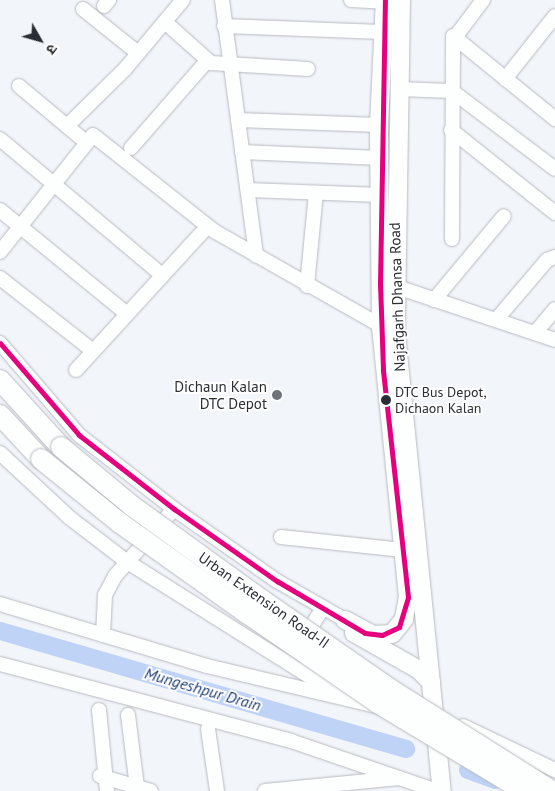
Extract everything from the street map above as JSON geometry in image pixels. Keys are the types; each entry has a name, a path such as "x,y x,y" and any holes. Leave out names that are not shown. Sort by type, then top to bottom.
{"highway":[{"name":"Urban Extension Road-II","path":"0,380 61,447 132,506 270,606 390,689 552,791"},
{"name":"Urban Extension Road-II","path":"0,415 41,459 120,523 378,703 524,791"}],"main road":[{"path":"390,1 382,32 379,125 380,195 388,284 388,331 398,444 431,682 432,714 442,791"},
{"name":"Najafgarh Dhansa Road","path":"388,284 398,89 390,1"},
{"path":"345,620 373,635 392,634 399,627 408,597 402,550 398,444"},
{"path":"345,620 355,634 419,670 431,682"}],"street":[{"path":"68,126 138,53 183,0"},
{"path":"222,0 256,256"},
{"path":"351,0 390,1"},
{"path":"452,239 451,130 453,36 483,0"},
{"path":"83,9 138,53"},
{"path":"505,79 555,16"},
{"path":"165,22 207,61 308,69"},
{"path":"224,26 382,32"},
{"path":"453,36 555,119"},
{"path":"131,148 207,61"},
{"path":"19,86 86,142"},
{"path":"398,89 452,91 555,169"},
{"path":"238,120 379,125"},
{"path":"451,130 555,213"},
{"path":"0,252 86,142 95,136 208,226 307,286 388,331"},
{"path":"0,139 55,183 162,275"},
{"path":"242,152 380,158"},
{"path":"248,190 380,195"},
{"path":"307,286 316,193"},
{"path":"0,210 127,314"},
{"path":"434,300 504,216"},
{"path":"76,370 208,226"},
{"path":"496,320 547,260 555,257"},
{"path":"0,278 93,351"},
{"path":"388,284 555,340"},
{"path":"535,333 555,309"},
{"path":"0,343 79,435 174,509 345,620"},
{"path":"0,453 70,518 126,561 289,666 355,704"},
{"path":"103,635 105,595 126,561 174,509"},
{"path":"281,537 402,550"},
{"path":"0,604 103,635 355,704 432,714 555,770"},
{"path":"289,666 323,607"},
{"path":"0,664 291,741 437,791"},
{"path":"99,710 104,781 151,791"},
{"path":"128,715 137,787"},
{"path":"208,729 217,791"},
{"path":"265,791 347,787 400,777"}],"waterway":[{"name":"Mungeshpur Drain","path":"0,631 406,749"},
{"name":"Mungeshpur Drain","path":"468,770 495,780"}],"transit line":[{"path":"0,343 79,435 174,509 277,581 365,633 382,635 399,627 408,597 383,369 380,284 385,0"}],"place":[{"name":"Dichaun Kalan DTC Depot","path":"277,395"},
{"name":"DTC Bus Depot, Dichaon Kalan","path":"386,400"}]}
